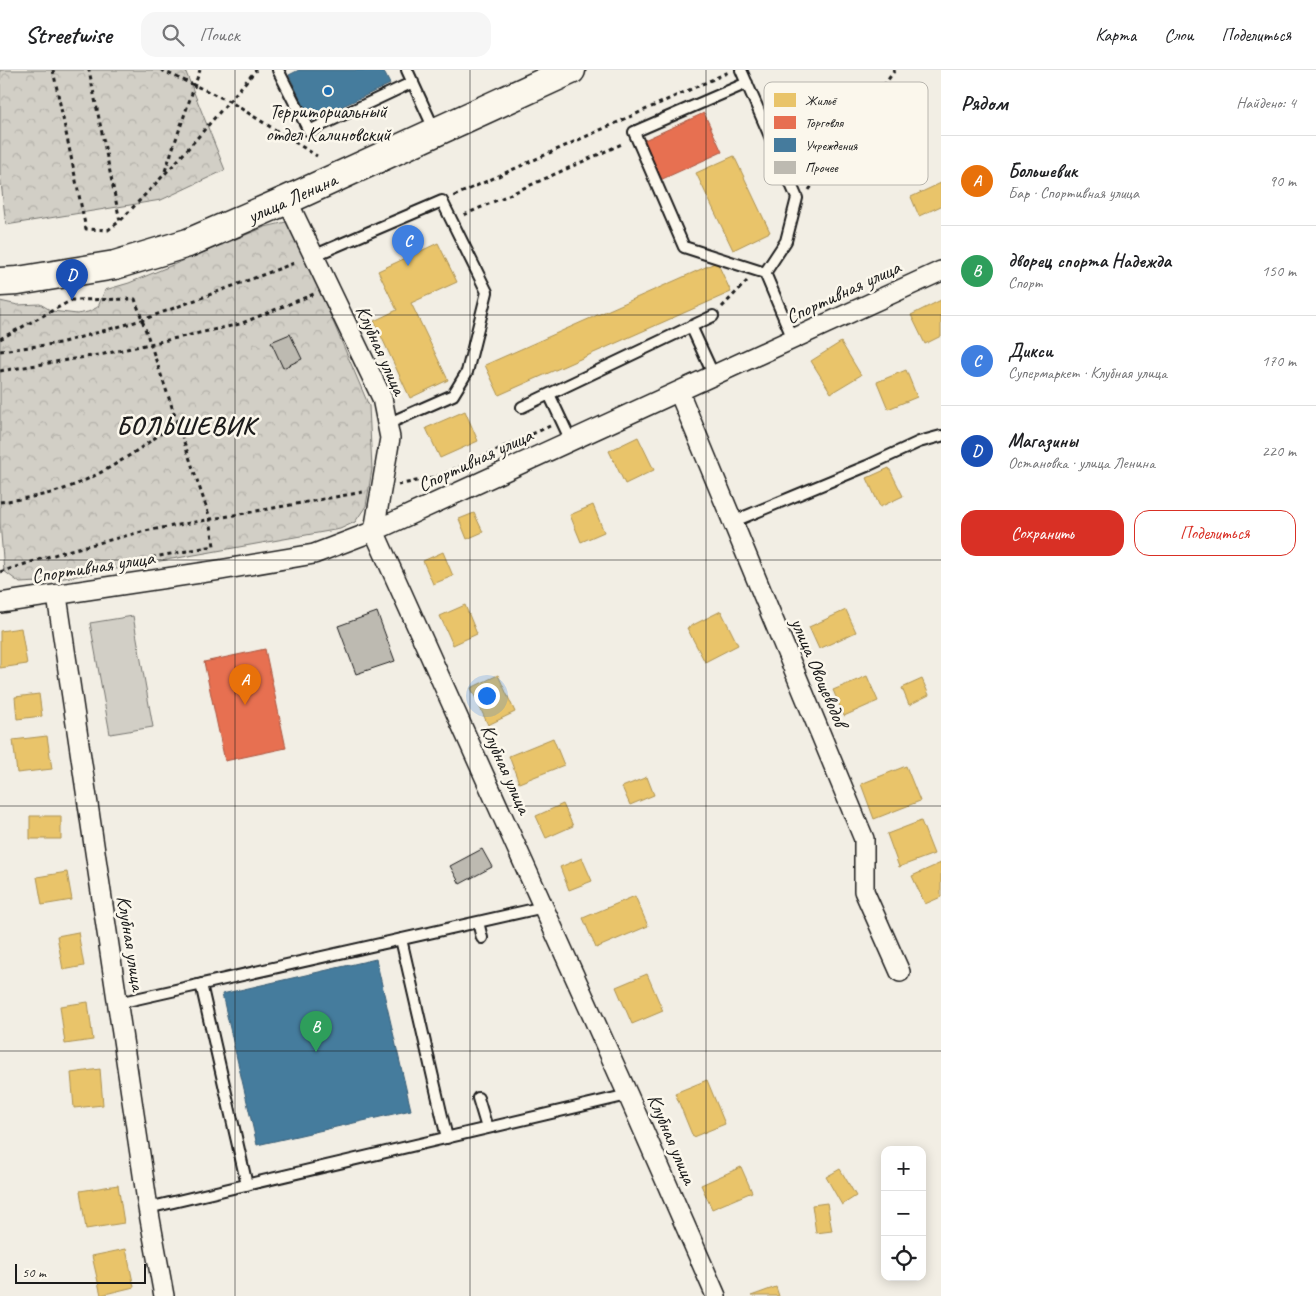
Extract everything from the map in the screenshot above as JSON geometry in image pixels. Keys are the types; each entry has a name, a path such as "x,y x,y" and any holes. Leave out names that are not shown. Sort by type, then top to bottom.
{"main road":[{"name":"улица Ленина","path":"0,282 18,281 115,265 188,243 287,200 571,70"}],"street":[{"name":"Клубная улица","path":"287,200 382,398 390,438 374,531 544,907 716,1296"},
{"name":"Спортивная улица","path":"0,603 57,596 314,554 374,531 941,271"},
{"name":"улица Овощеводов","path":"679,392 864,838 864,892 900,972"},
{"name":"Клубная улица","path":"57,596 148,1208 164,1296"}],"lane":[{"path":"278,70 310,131 412,82"},
{"path":"407,70 436,132"},
{"path":"741,70 764,122"},
{"path":"747,83 634,132 684,247 765,273 793,339"},
{"path":"765,273 786,241 797,198 791,185"},
{"path":"313,256 442,201 486,292 467,372 453,395 387,424"},
{"path":"522,407 713,316"},
{"path":"691,326 714,376"},
{"path":"549,394 571,441"},
{"path":"732,522 859,470 918,442 941,436"},
{"path":"118,1003 544,907"},
{"path":"478,922 482,938"},
{"path":"401,939 447,1138"},
{"path":"201,984 247,1185"},
{"path":"148,1208 628,1095"},
{"path":"478,1098 487,1128"}],"path":[{"path":"53,70 86,229 108,230 120,221 164,174 256,70"},
{"path":"89,70 120,221"},
{"path":"161,70 229,101 317,156"},
{"path":"164,174 200,70"},
{"path":"442,201 732,70"},
{"path":"452,221 636,138"},
{"path":"0,352 60,344 142,320 313,256"},
{"path":"0,371 104,354 240,324 328,288"},
{"path":"0,339 72,300 135,299 210,518 214,546 149,558 153,580"},
{"path":"0,572 63,552 145,531 440,476 561,421"},
{"path":"0,502 63,490 95,477 122,461 177,422"}],"green space":[{"path":"0,70 185,70 225,170 161,200 6,225 0,174"},
{"path":"286,222 291,223 369,406 372,469 366,506 355,522 340,529 39,582 20,583 4,571 0,522 0,301 18,305 40,304 52,311 77,314 88,312 98,307 105,290 129,283 265,227"},
{"path":"133,616 153,727 110,734 90,623"}],"building: Жильё":[{"path":"734,156 770,232 733,250 696,173"},
{"path":"941,183 941,206 919,216 911,197"},
{"path":"438,243 457,282 411,303 448,380 410,398 374,321 397,310 378,271"},
{"path":"717,262 731,292 499,395 485,365"},
{"path":"941,300 941,336 925,344 911,315"},
{"path":"841,342 861,375 831,393 811,361"},
{"path":"906,370 917,397 888,409 877,382"},
{"path":"465,411 478,441 440,458 426,428"},
{"path":"638,437 654,470 625,484 609,451"},
{"path":"889,468 903,496 880,507 867,478"},
{"path":"593,505 604,532 581,542 570,515"},
{"path":"474,513 483,532 467,539 459,519"},
{"path":"443,552 453,576 433,584 423,561"},
{"path":"465,605 477,634 453,645 440,616"},
{"path":"846,610 856,632 819,649 809,627"},
{"path":"721,611 738,645 705,662 687,628"},
{"path":"21,628 27,664 0,668 0,631"},
{"path":"498,675 515,712 488,725 471,688"},
{"path":"867,676 878,701 844,716 833,690"},
{"path":"922,679 929,695 909,705 902,688"},
{"path":"39,694 42,716 17,719 15,697"},
{"path":"47,736 52,769 17,773 13,740"},
{"path":"553,738 564,765 519,783 509,756"},
{"path":"906,766 920,801 874,819 861,784"},
{"path":"647,777 654,795 630,805 622,787"},
{"path":"563,804 573,826 546,838 536,816"},
{"path":"30,816 61,816 61,839 30,839"},
{"path":"921,821 934,854 899,867 887,834"},
{"path":"582,858 592,881 569,890 560,867"},
{"path":"941,863 941,897 925,904 912,876"},
{"path":"67,872 72,900 42,905 37,877"},
{"path":"635,896 648,926 596,948 583,918"},
{"path":"78,932 84,966 63,970 57,936"},
{"path":"647,974 663,1011 632,1024 616,987"},
{"path":"88,1002 93,1040 65,1044 60,1006"},
{"path":"100,1069 103,1105 74,1108 71,1073"},
{"path":"707,1080 725,1124 693,1137 675,1093"},
{"path":"741,1167 752,1192 712,1209 701,1185"},
{"path":"840,1169 856,1196 842,1205 826,1177"},
{"path":"118,1185 124,1223 86,1229 80,1191"},
{"path":"827,1203 832,1231 816,1233 812,1205"},
{"path":"126,1249 134,1287 101,1295 92,1256"},
{"path":"776,1287 779,1296 751,1296"}],"building: Торговля":[{"path":"704,113 722,152 658,181 640,142"},
{"path":"265,649 286,748 225,761 204,662"}],"building: Учреждения":[{"path":"299,70 383,70 390,84 311,121 289,75"},
{"path":"376,959 411,1110 257,1145 222,994"}],"building: Прочее":[{"path":"290,334 302,359 283,368 271,342"},
{"path":"377,612 395,661 356,674 338,626"},
{"path":"482,849 492,867 460,884 450,866"}],"place":[{"name":"Территориальный отдел Калиновский","path":"328,91"},
{"name":"Дикси","path":"408,266"},
{"name":"Магазины","path":"72,300"},
{"name":"Большевик","path":"245,705"},
{"name":"дворец спорта Надежда","path":"316,1052"}],"district":[{"name":"БОЛЬШЕВИК","path":"186,426"}]}
